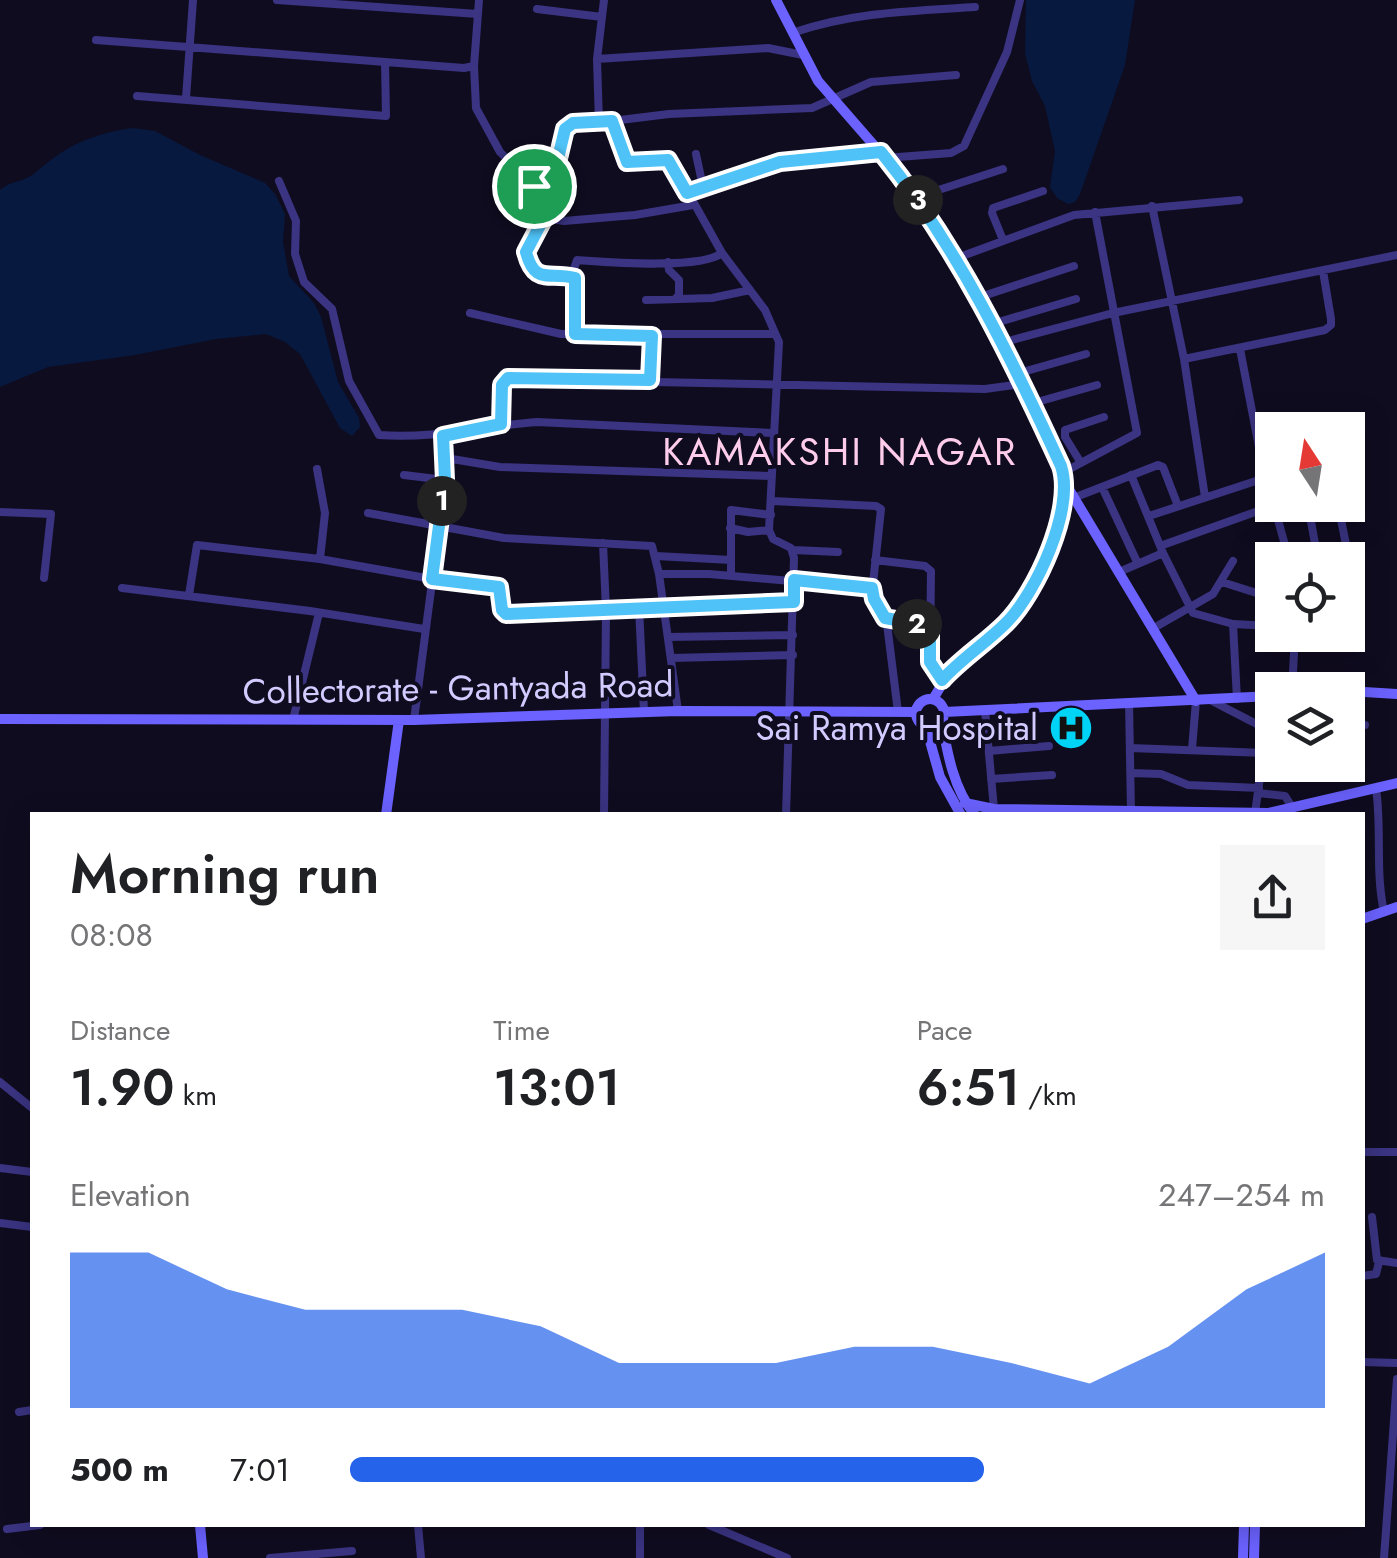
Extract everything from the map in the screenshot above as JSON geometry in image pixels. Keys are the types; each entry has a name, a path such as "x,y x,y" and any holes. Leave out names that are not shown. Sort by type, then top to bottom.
{"street":[{"path":"186,98 193,0"},
{"path":"277,0 478,14"},
{"path":"479,0 474,98 480,120 500,152 534,186 551,219 636,215 694,204"},
{"path":"599,123 596,58 604,0"},
{"path":"776,0 818,81 916,198 992,324 1076,497 1196,701 1192,749"},
{"path":"910,0 911,11"},
{"path":"687,193 780,162 951,153 964,146 1007,52 1020,0"},
{"path":"791,34 840,18 975,7"},
{"path":"537,10 602,17"},
{"path":"96,40 474,66"},
{"path":"596,58 768,48 804,55"},
{"path":"137,96 386,116 384,62"},
{"path":"534,186 556,167 565,129 573,123 812,108 871,82 956,75"},
{"path":"612,121 627,162 668,160 722,252 765,310 779,347 769,530 773,540 792,550 838,552"},
{"path":"696,154 703,188"},
{"path":"916,198 1003,168"},
{"path":"279,181 296,221 294,254 304,282 332,309 349,381 378,434 443,436 501,424 574,423 772,434"},
{"path":"1003,240 993,208 1043,191"},
{"path":"954,259 1064,218 1240,200"},
{"path":"1152,206 1184,359 1205,497"},
{"path":"1061,469 1082,463 1137,434 1094,212"},
{"path":"546,214 526,248 527,259 538,275 571,276 576,281 575,334"},
{"path":"571,276 576,260 704,262 722,252"},
{"path":"1001,343 1114,314 1397,255"},
{"path":"668,262 669,270 679,280 679,295 675,299"},
{"path":"977,298 1074,266"},
{"path":"1184,359 1329,328 1323,270"},
{"path":"646,300 712,298 750,290"},
{"path":"992,324 1076,299"},
{"path":"470,313 513,326 575,334 774,334"},
{"path":"650,380 652,336"},
{"path":"1240,349 1255,426"},
{"path":"501,424 502,385 508,378 985,389 1086,354"},
{"path":"1030,404 1097,385"},
{"path":"1082,463 1064,430 1104,416"},
{"path":"414,720 445,480 443,436"},
{"path":"446,458 500,468 772,476"},
{"path":"1076,497 1161,465 1178,506"},
{"path":"317,469 324,513 320,559"},
{"path":"933,700 942,680 1007,622 1028,592 1062,510 1061,469"},
{"path":"404,474 445,480"},
{"path":"1132,474 1190,608 1197,616 1255,625"},
{"path":"1149,516 1255,481"},
{"path":"1102,486 1138,564"},
{"path":"772,502 879,507 882,513 872,588 885,618 898,712"},
{"path":"732,576 730,512 734,508 771,515"},
{"path":"0,512 50,514 44,578"},
{"path":"1118,572 1255,512"},
{"path":"368,514 522,539 647,544 654,548 678,711"},
{"path":"730,528 748,532 769,530"},
{"path":"602,542 606,610 604,812"},
{"path":"189,595 197,544 499,587 506,614 794,602"},
{"path":"786,812 794,602 792,550"},
{"path":"656,556 731,560"},
{"path":"875,560 929,568 930,662 942,680"},
{"path":"1152,629 1213,594 1233,561"},
{"path":"659,574 872,588"},
{"path":"1222,582 1255,593"},
{"path":"122,588 424,630"},
{"path":"639,608 644,712"},
{"path":"293,720 319,613"},
{"path":"885,618 930,626"},
{"path":"1234,624 1237,699"},
{"path":"668,637 793,635"},
{"path":"671,658 792,655"},
{"path":"1365,692 1397,694"},
{"path":"926,727 934,726 943,717 985,710 1255,697"},
{"path":"924,701 941,704 946,750 963,809 940,777 926,727 918,720 916,712 924,701"},
{"path":"1212,701 1255,728"},
{"path":"1129,702 1132,812"},
{"path":"985,710 994,809"},
{"name":"Collectorate - Gantyada Road","path":"0,719 414,720 678,711 916,712"},
{"path":"386,812 399,720"},
{"path":"989,751 1049,746"},
{"path":"1130,748 1255,752"},
{"path":"933,756 946,750"},
{"path":"1131,773 1161,774 1188,785 1258,790 1285,796 1299,809"},
{"path":"991,779 1052,775"},
{"path":"1252,812 1259,782"},
{"path":"1270,812 1299,809 1397,783"},
{"path":"1376,788 1381,830 1378,881 1384,912"},
{"path":"963,809 1028,812"},
{"path":"1365,918 1397,907"},
{"path":"0,1082 30,1106"},
{"path":"1365,1152 1397,1152"},
{"path":"0,1168 30,1172"},
{"path":"1365,1276 1376,1274 1379,1262 1373,1250 1372,1217"},
{"path":"0,1223 30,1227"},
{"path":"1379,1262 1397,1263"},
{"path":"1365,1362 1397,1362"},
{"path":"1384,1558 1397,1379"},
{"path":"19,1412 30,1410"},
{"path":"7,1529 30,1526"},
{"path":"200,1527 204,1558"},
{"path":"418,1527 421,1558"},
{"path":"640,1527 640,1558"},
{"path":"714,1527 787,1558"},
{"path":"1243,1558 1244,1527"},
{"path":"1254,1558 1255,1527"},
{"path":"270,1558 352,1551"}],"water":[{"path":"1026,0 1135,0 1125,65 1080,194 1068,204 1057,198 1050,187 1055,151 1045,106 1032,81 1025,53"},
{"path":"132,128 155,131 265,183 275,194 285,214 283,242 289,276 314,303 321,317 338,382 359,418 360,427 352,436 340,428 300,354 266,334 48,367 0,387 0,190 31,176 79,143"}],"place":[{"name":"Sai Ramya Hospital","path":"1071,728"}],"district":[{"name":"KAMAKSHI NAGAR","path":"840,451"}],"route":[{"path":"612,121 624,160 668,160 687,193 780,162 881,152 931,220 987,315 1064,472 1062,510 1052,541 1037,578 1007,622 942,680 930,662 930,626 885,618 872,588 794,580 794,602 506,614 499,587 432,579 445,480 443,436 501,424 502,383 508,378 650,380 652,336 575,334 575,278 538,275 533,271 526,248 546,214 534,186 556,167 563,132 573,123 612,121"}]}
